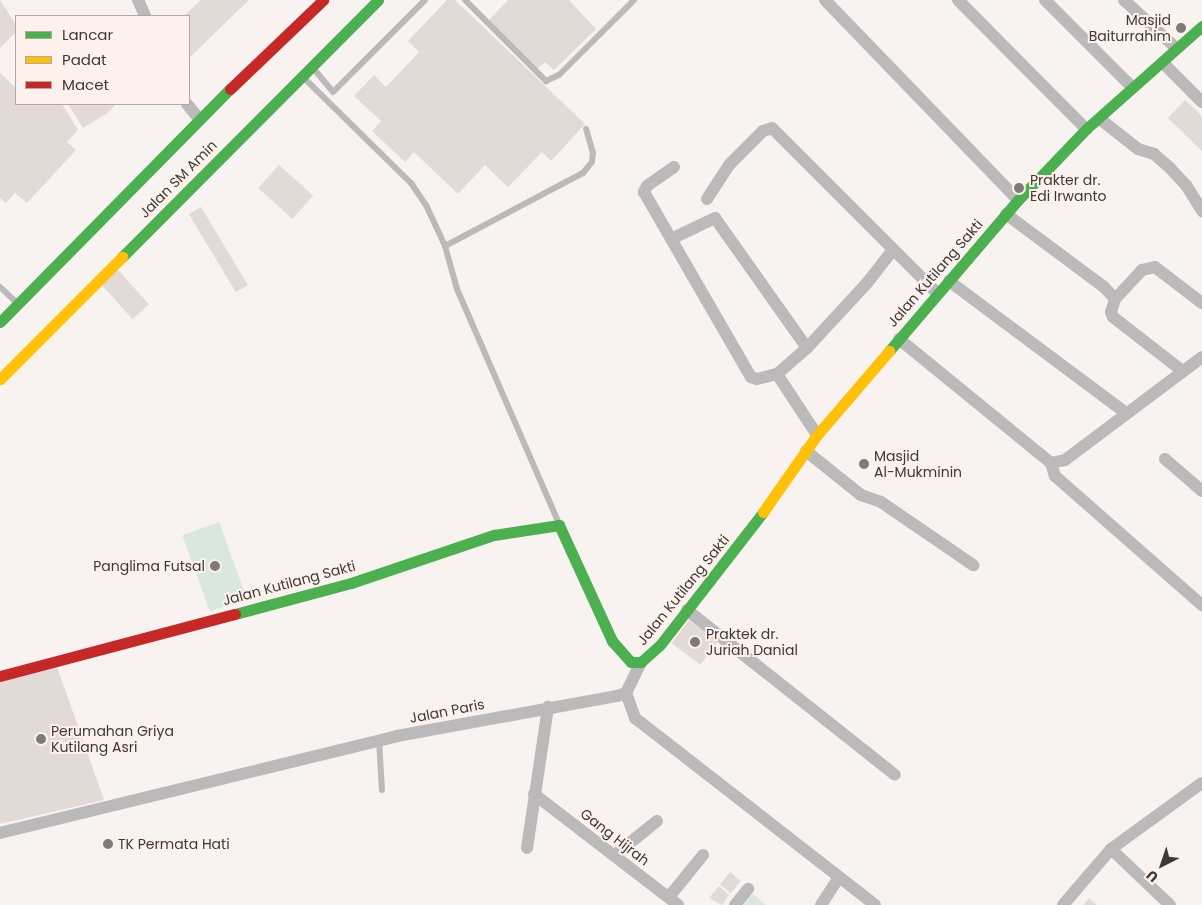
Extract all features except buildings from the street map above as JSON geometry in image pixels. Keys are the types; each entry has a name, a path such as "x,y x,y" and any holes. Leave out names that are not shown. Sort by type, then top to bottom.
{"street":[{"path":"138,0 145,15"},
{"name":"Jalan SM Amin","path":"0,322 199,119 323,0"},
{"name":"Jalan SM Amin","path":"0,379 378,0"},
{"path":"825,0 1018,200"},
{"path":"958,0 1086,129"},
{"path":"1045,0 1133,88"},
{"path":"1124,0 1176,48"},
{"name":"Jalan Kutilang Sakti","path":"0,676 351,583 494,535 559,525 612,641 623,656 631,662 641,662 660,645 688,610 753,526 817,435 1018,200 1086,129 1100,119 1202,26"},
{"path":"1162,63 1202,102"},
{"path":"188,105 199,119"},
{"path":"1100,119 1138,149 1154,154 1170,168 1186,185 1202,211"},
{"path":"707,199 729,165 762,131 772,128 783,135 892,251 937,293"},
{"path":"674,167 647,186 644,192 750,377 757,380 777,374 807,348 867,283 892,251"},
{"path":"1006,214 1104,287 1115,300"},
{"path":"671,239 715,218 807,348"},
{"path":"1181,370 1113,317 1111,312 1115,300 1142,270 1155,268 1202,303"},
{"path":"949,281 1126,413"},
{"path":"898,340 1051,464 1055,476 1202,605"},
{"path":"1051,464 1065,460 1181,370 1202,357"},
{"path":"777,374 817,435"},
{"path":"806,451 861,496 882,502 973,565"},
{"path":"1165,459 1202,491"},
{"path":"688,610 896,775"},
{"path":"641,662 626,693 635,718 875,905"},
{"name":"Jalan Paris","path":"0,833 379,740 626,693"},
{"path":"527,848 548,707"},
{"path":"1063,905 1111,849 1202,783"},
{"name":"Gang Hijrah","path":"534,794 673,901"},
{"path":"615,855 657,821"},
{"path":"1111,849 1170,905"},
{"path":"673,901 703,855"},
{"path":"821,905 838,877"},
{"path":"735,905 748,889"}],"lane":[{"path":"312,67 333,92 425,0"},
{"path":"465,0 546,81 559,75 634,0"},
{"path":"302,76 411,183 426,205 445,246 457,289 559,525"},
{"path":"445,246 583,173 592,162 593,153 586,128"},
{"path":"0,287 18,304"},
{"path":"379,740 382,790"}],"shaded area":[{"name":"Panglima Futsal","path":"219,522 247,598 210,611 182,535"},
{"path":"753,894 766,905 744,905"}],"traffic: fast":[{"path":"122,257 378,0"},
{"path":"889,351 1018,200 1086,129 1202,26"},
{"path":"0,322 230,89"},
{"path":"235,614 351,583 494,535 559,525 612,641 631,662 641,662 660,645 763,512"}],"traffic: slow":[{"path":"0,379 122,257"},
{"path":"763,512 817,435 889,351"}],"traffic: jam":[{"path":"230,89 323,0"},
{"path":"0,676 235,614"}],"place":[{"name":"Masjid Baiturrahim","path":"1181,28"},
{"name":"Prakter dr. Edi Irwanto","path":"1019,188"},
{"name":"Masjid Al-Mukminin","path":"864,464"},
{"name":"Panglima Futsal","path":"215,566"},
{"name":"Praktek dr. Juriah Danial","path":"695,642"},
{"name":"Perumahan Griya Kutilang Asri","path":"41,739"},
{"name":"TK Permata Hati","path":"108,844"}]}
